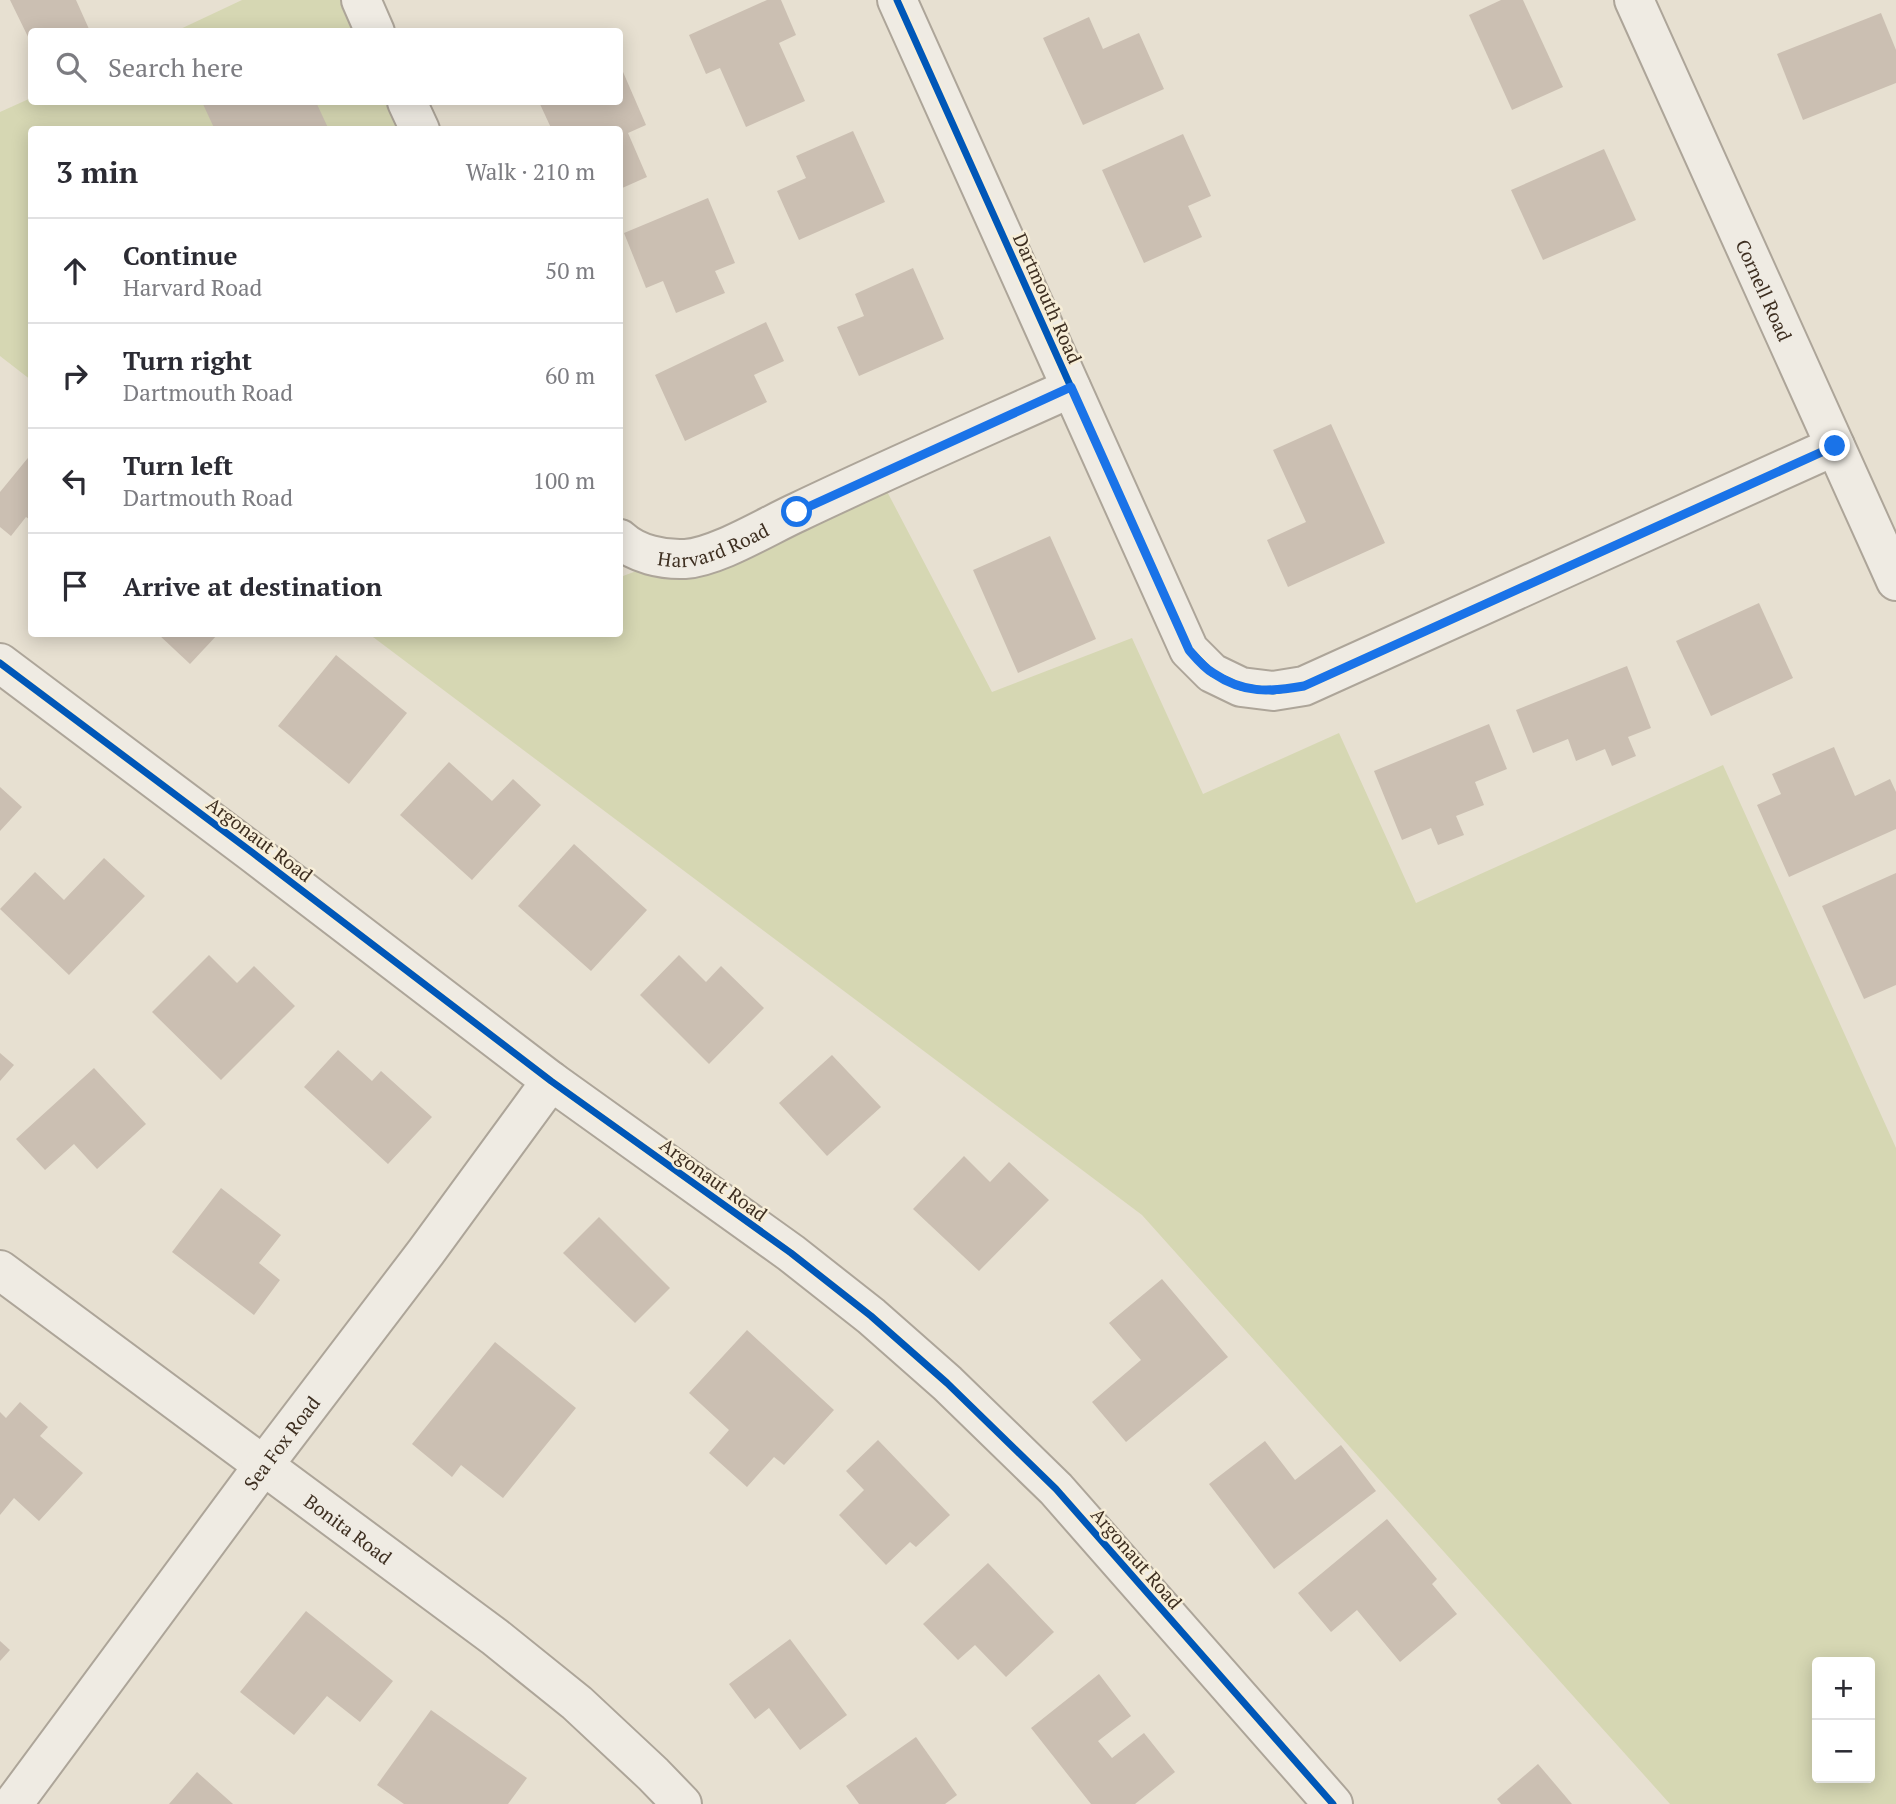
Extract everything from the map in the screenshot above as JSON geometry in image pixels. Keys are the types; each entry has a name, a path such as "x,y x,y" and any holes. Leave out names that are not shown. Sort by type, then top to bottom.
{"street":[{"path":"361,0 373,28"},
{"name":"Dartmouth Road","path":"897,0 1189,650 1212,673 1241,687 1273,691 1304,686 1835,446"},
{"name":"Cornell Road","path":"1634,0 1896,581"},
{"path":"408,105 418,126"},
{"name":"Harvard Road","path":"623,542 655,557 685,559 715,552 1071,387"},
{"name":"Argonaut Road","path":"0,663 551,1082 790,1253 871,1316 947,1383 1056,1489 1333,1804"},
{"name":"Sea Fox Road","path":"13,1804 551,1082"},
{"name":"Bonita Road","path":"0,1270 526,1661 577,1703 682,1804"}],"green space":[{"path":"242,0 354,0 366,28 182,28"},
{"path":"28,99 28,105 402,105 413,126 28,126 28,378 0,356 0,112"},
{"path":"881,480 992,692 1132,638 1203,794 1339,733 1416,903 1723,765 1896,1148 1896,1804 1670,1804 1142,1215 373,637 623,637 623,576"}],"building":[{"path":"10,0 76,0 89,28 28,28 28,37"},
{"path":"767,0 781,0 796,35 779,43 805,101 746,127 720,68 706,74 689,35"},
{"path":"1501,0 1523,0 1563,87 1512,110 1469,15"},
{"path":"1881,13 1896,50 1896,83 1803,120 1777,54"},
{"path":"1089,17 1103,49 1139,33 1164,89 1083,125 1043,38"},
{"path":"623,72 646,125 628,133 647,177 623,188 623,126 550,126 540,105 623,105"},
{"path":"203,105 317,105 327,126 213,126"},
{"path":"853,131 885,202 799,240 777,191 806,178 796,156"},
{"path":"1183,134 1211,196 1188,206 1202,237 1144,263 1102,170"},
{"path":"1604,149 1636,220 1543,260 1511,190"},
{"path":"708,198 735,263 715,271 725,293 676,313 663,281 646,288 624,233"},
{"path":"913,268 944,339 859,376 837,327 864,316 855,294"},
{"path":"766,322 784,361 754,375 767,402 685,441 655,375"},
{"path":"1331,424 1385,543 1288,587 1267,540 1306,522 1273,450"},
{"path":"28,458 28,518 26,517 11,536 0,527 0,492"},
{"path":"1050,536 1096,639 1018,673 973,570"},
{"path":"1759,603 1793,678 1711,716 1676,641"},
{"path":"161,637 215,637 190,664"},
{"path":"336,655 407,713 349,784 278,726"},
{"path":"1627,666 1651,728 1628,737 1636,756 1612,766 1605,749 1576,761 1568,739 1533,753 1516,710"},
{"path":"1489,724 1507,769 1475,782 1484,805 1456,816 1464,835 1438,845 1431,828 1402,840 1374,771"},
{"path":"1834,747 1855,796 1890,779 1896,792 1896,829 1789,877 1757,805 1781,794 1772,774"},
{"path":"449,762 492,801 513,779 541,805 472,880 400,815"},
{"path":"0,787 22,807 0,831"},
{"path":"574,844 647,910 591,971 518,906"},
{"path":"104,858 145,896 69,975 0,909 35,872 64,900"},
{"path":"1896,873 1896,985 1864,999 1822,906"},
{"path":"209,955 237,983 254,966 295,1006 221,1080 152,1012"},
{"path":"679,955 706,982 721,966 764,1008 709,1064 640,995"},
{"path":"338,1050 372,1081 381,1071 432,1117 388,1164 304,1087"},
{"path":"0,1053 14,1065 0,1081"},
{"path":"832,1055 881,1107 827,1156 779,1103"},
{"path":"94,1068 146,1124 97,1169 74,1144 45,1170 16,1139"},
{"path":"964,1156 990,1182 1009,1162 1049,1200 979,1271 913,1209"},
{"path":"221,1188 281,1235 259,1263 280,1280 254,1315 172,1252"},
{"path":"599,1217 670,1288 635,1323 563,1253"},
{"path":"1162,1279 1228,1357 1126,1442 1092,1402 1141,1360 1109,1323"},
{"path":"747,1330 834,1410 784,1465 774,1457 747,1487 709,1453 729,1430 689,1393"},
{"path":"495,1342 576,1408 503,1498 461,1465 452,1477 412,1444"},
{"path":"20,1402 48,1427 40,1436 83,1473 39,1521 14,1498 0,1515 0,1412 6,1418"},
{"path":"878,1440 950,1515 916,1547 910,1542 886,1565 839,1515 864,1490 846,1471"},
{"path":"1265,1441 1295,1480 1341,1445 1376,1491 1274,1569 1209,1484"},
{"path":"1387,1519 1437,1579 1432,1584 1457,1614 1400,1662 1357,1610 1331,1632 1298,1593"},
{"path":"988,1563 1054,1632 1006,1677 975,1645 958,1660 923,1624"},
{"path":"306,1611 393,1681 360,1722 327,1696 294,1735 240,1692"},
{"path":"790,1639 847,1715 800,1750 769,1708 755,1719 729,1684"},
{"path":"0,1641 10,1650 0,1661"},
{"path":"1099,1674 1131,1716 1098,1741 1112,1758 1144,1733 1175,1772 1135,1804 1091,1804 1031,1728"},
{"path":"431,1710 527,1778 508,1804 404,1804 377,1785"},
{"path":"916,1737 957,1795 945,1804 859,1804 846,1786"},
{"path":"1538,1764 1572,1804 1501,1804 1497,1799"},
{"path":"197,1772 233,1804 169,1804"}],"cycle path":[{"path":"897,0 1189,650 1212,673 1241,687 1273,691 1304,686 1835,446"},
{"path":"0,663 551,1081 791,1253 871,1316 947,1383 1056,1489 1333,1804"}],"route":[{"path":"797,512 1071,387 1189,650 1212,673 1241,687 1273,691 1304,686 1835,446"}]}
